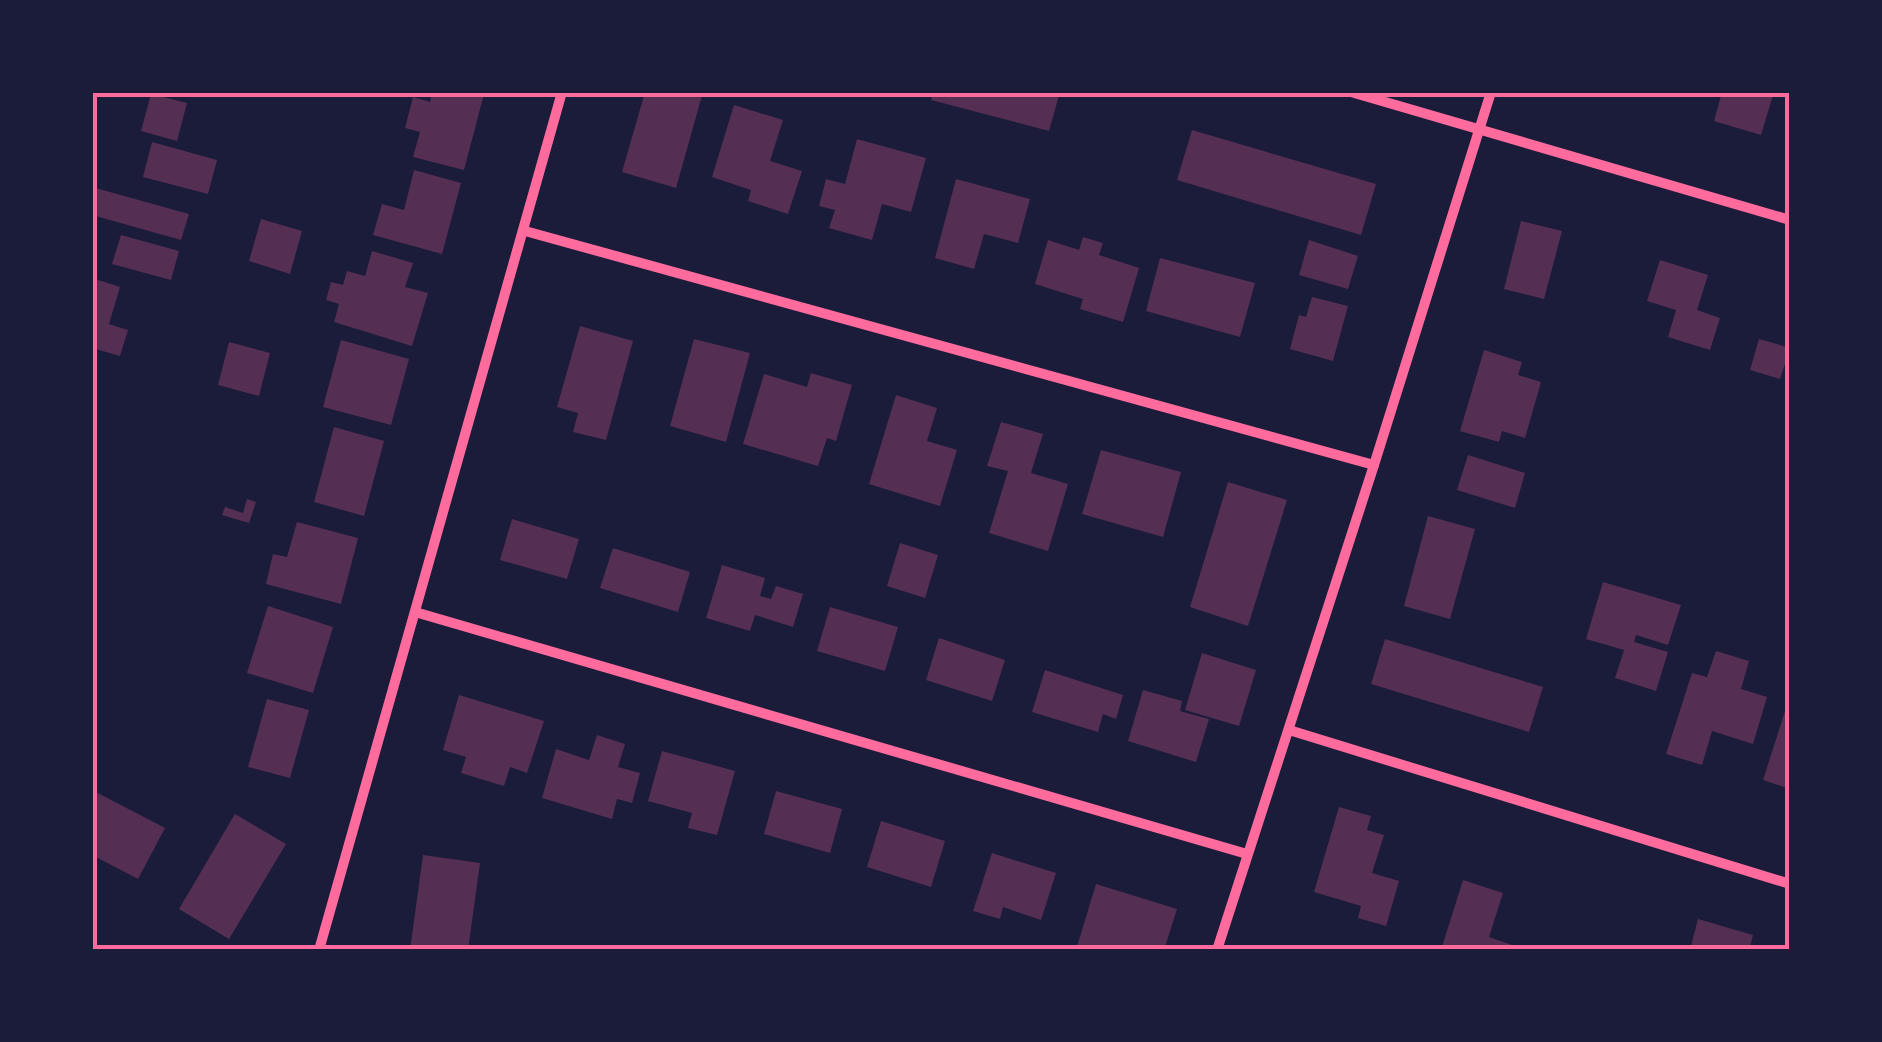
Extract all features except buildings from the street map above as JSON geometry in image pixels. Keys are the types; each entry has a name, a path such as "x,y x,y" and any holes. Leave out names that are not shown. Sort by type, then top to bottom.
{"street":[{"path":"319,950 562,92"},
{"path":"1351,92 1790,220"},
{"path":"1216,950 1491,92"},
{"path":"524,231 1374,465"},
{"path":"415,612 1247,854"},
{"path":"1289,730 1790,884"}]}
